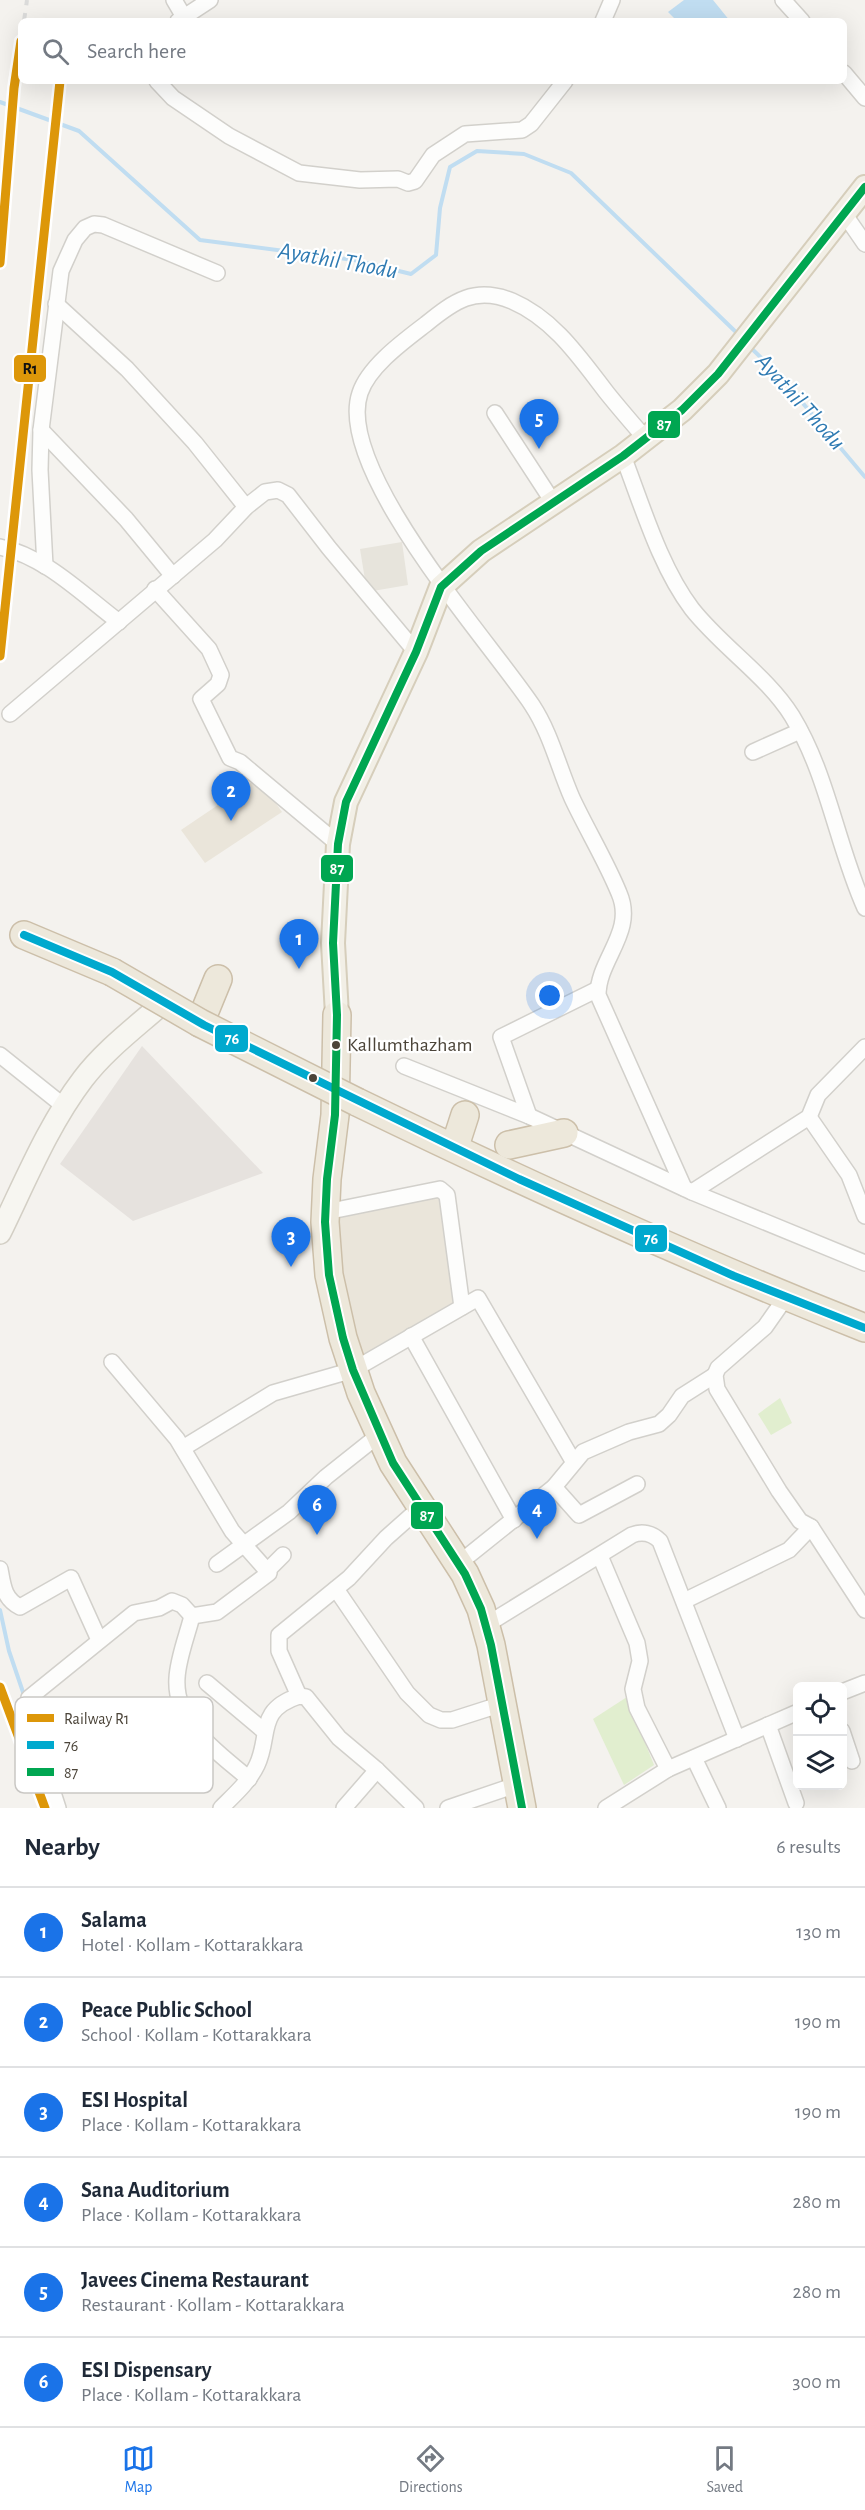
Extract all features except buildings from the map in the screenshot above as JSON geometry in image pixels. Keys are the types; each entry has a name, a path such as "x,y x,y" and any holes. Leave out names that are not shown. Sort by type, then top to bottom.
{"highway":[{"path":"24,935 112,972 200,1023 519,1179 734,1276 865,1328"},
{"path":"200,1023 218,979"},
{"path":"337,1015 335,1115 326,1212 329,1275 342,1338 353,1370 393,1463 458,1564 486,1625 519,1797"},
{"path":"455,1146 465,1115"},
{"path":"509,1144 564,1133"}],"main road":[{"path":"337,1015 333,943 338,844 346,802 416,652 441,587 481,551 623,456 682,410 718,374 865,187"}],"street":[{"path":"174,0 181,18"},
{"path":"183,18 210,0"},
{"path":"604,18 612,0"},
{"path":"783,0 799,18"},
{"path":"847,76 865,98"},
{"path":"160,84 173,98 229,136 299,173 360,180 398,179 408,183 415,181 433,155 465,134 522,130 531,124 564,84"},
{"path":"845,215 865,244"},
{"path":"45,566 40,470 41,430 61,271 69,251 85,228 94,224 103,225 217,273"},
{"path":"645,438 579,355 549,325 532,313 498,296 476,294 447,306 377,366 360,393 358,420 364,452 378,482 441,587 531,704 546,730 571,795 621,897 623,921 617,946 598,981 598,989 611,1027 688,1190"},
{"path":"56,304 127,369 195,443 246,507"},
{"path":"495,413 553,502"},
{"path":"41,430 126,519 173,576"},
{"path":"623,456 667,565 691,607 711,632 783,704 800,731 836,819 857,891 865,908"},
{"path":"10,714 215,540 246,507 266,492 278,490 288,495 416,652"},
{"path":"0,547 12,549 45,566 119,622"},
{"path":"155,589 209,649 221,675 218,684 201,699 230,758 240,762 338,844"},
{"path":"753,752 800,731"},
{"path":"529,1116 501,1037 598,989"},
{"path":"0,1233 48,1136 83,1079 163,1002"},
{"path":"688,1190 809,1117 818,1095 865,1047"},
{"path":"0,1055 65,1107"},
{"path":"404,1066 529,1116 688,1190 863,1261"},
{"path":"809,1117 849,1175 865,1216"},
{"path":"326,1212 440,1189 447,1195 462,1307"},
{"path":"458,1564 554,1487 573,1461 596,1445 659,1424 669,1415 682,1396 715,1375 729,1358 765,1327 786,1297"},
{"path":"183,1448 273,1393 353,1370 478,1298 573,1461"},
{"path":"411,1336 514,1520"},
{"path":"112,1362 183,1448 232,1531 267,1571"},
{"path":"715,1375 721,1398 765,1470 800,1521 811,1527 865,1610"},
{"path":"217,1564 289,1512 326,1477 380,1434"},
{"path":"554,1487 579,1515 637,1484"},
{"path":"299,1696 279,1652 279,1635 336,1588 422,1506"},
{"path":"684,1601 789,1550 811,1527"},
{"path":"486,1625 640,1532 655,1537 660,1541 737,1739"},
{"path":"192,1616 217,1612 269,1573 267,1571 283,1555"},
{"path":"600,1556 637,1643 640,1661 633,1689 637,1708 668,1769"},
{"path":"0,1569 4,1592 11,1602 20,1607 71,1578 99,1640"},
{"path":"336,1588 407,1693 429,1714 441,1720 452,1720 502,1704"},
{"path":"30,1697 134,1613 159,1608 172,1601 182,1605 192,1616"},
{"path":"178,1697 177,1676 192,1616"},
{"path":"207,1683 264,1731"},
{"path":"847,1690 865,1683"},
{"path":"220,1808 249,1779 260,1756 264,1731 271,1715 280,1706 299,1696 306,1697 339,1738 377,1770 416,1808"},
{"path":"606,1808 626,1803 668,1769 793,1714"},
{"path":"768,1725 796,1803"},
{"path":"844,1736 852,1761"},
{"path":"213,1747 249,1779"},
{"path":"694,1758 718,1808"},
{"path":"344,1808 377,1770"},
{"path":"53,1793 58,1808"},
{"path":"448,1808 519,1797"}],"shaded area":[{"path":"402,542 408,585 367,592 360,549"},
{"path":"258,778 282,812 205,863 181,830"},
{"path":"142,1046 263,1173 133,1221 60,1164"},
{"path":"443,1193 459,1309 355,1359 333,1211"}],"green space":[{"path":"780,1398 792,1423 771,1435 758,1414"},
{"path":"627,1697 654,1765 624,1785 593,1719"}],"water":[{"path":"684,0 713,0 728,18 674,18 668,12"}],"waterway":[{"name":"Ayathil Thodu","path":"0,102 79,131 200,240 354,260 411,274 436,255 440,208 450,167 477,151 524,154 571,173 739,335"},
{"name":"Ayathil Thodu","path":"750,347 780,376 865,477"},
{"path":"0,1610 9,1651 25,1697"}],"railway":[{"path":"24,18 27,0"},
{"path":"0,263 18,61"}],"rail line":[{"name":"R1","path":"0,263 18,61"},
{"name":"R1","path":"0,656 60,84"},
{"name":"R1","path":"0,1687 15,1727"},
{"name":"R1","path":"39,1793 45,1808"}],"transit line":[{"name":"87","path":"522,1808 491,1645 481,1609 465,1574 393,1463 353,1370 343,1338 329,1275 325,1222 327,1179 335,1115 337,1015 333,943 338,844 346,802 416,652 441,587 481,551 623,456 682,410 718,374 865,187"},
{"name":"76","path":"24,935 112,972 204,1025 519,1179 734,1276 865,1328"}],"place":[{"name":"Javees Cinema Restaurant","path":"539,449"},
{"name":"Peace Public School","path":"231,821"},
{"name":"Salama","path":"299,969"},
{"name":"Kallumthazham","path":"336,1045"},
{"name":"ESI Hospital","path":"291,1267"},
{"name":"ESI Dispensary","path":"317,1535"},
{"name":"Sana Auditorium","path":"537,1539"}]}
